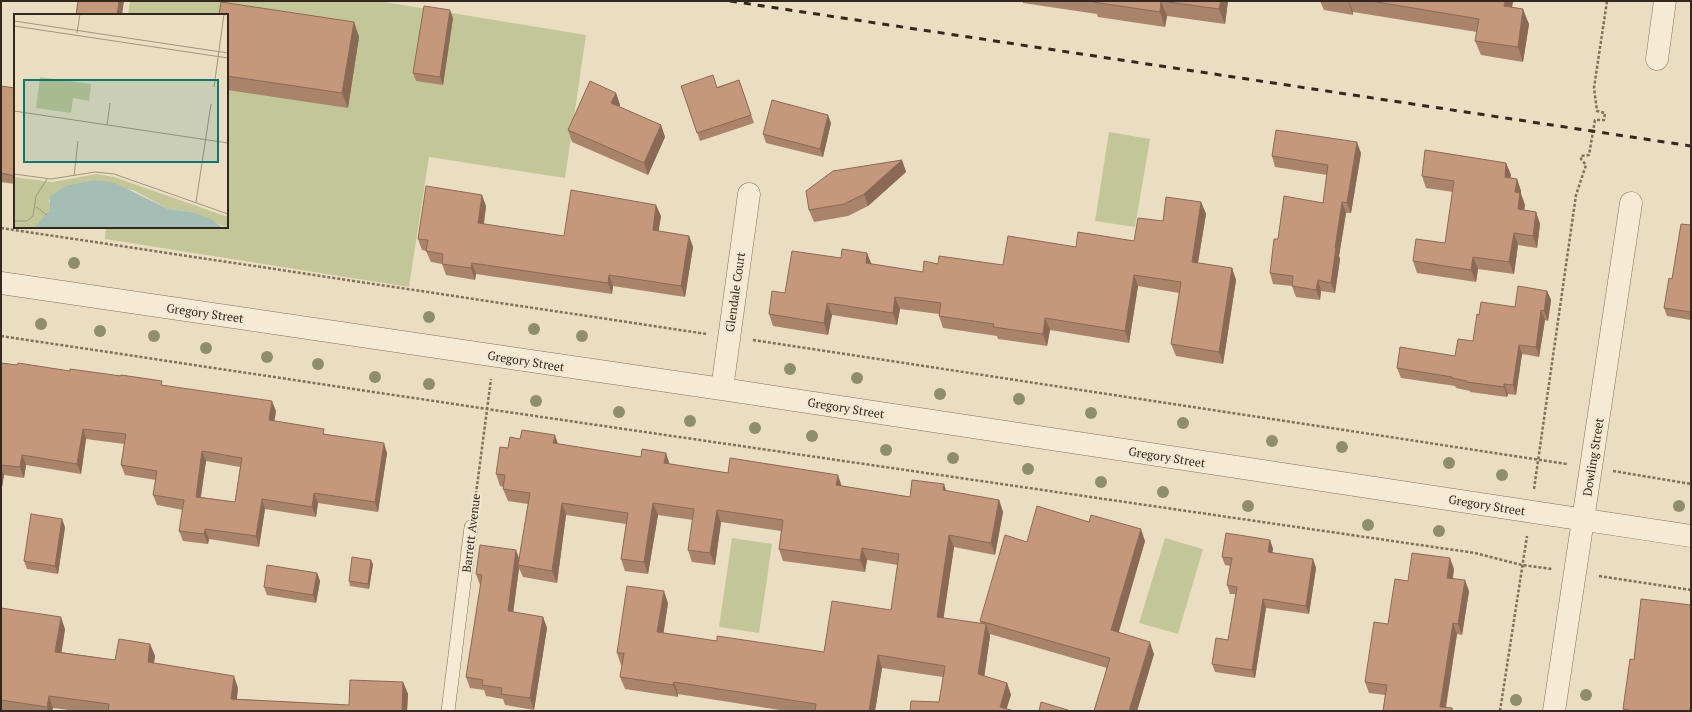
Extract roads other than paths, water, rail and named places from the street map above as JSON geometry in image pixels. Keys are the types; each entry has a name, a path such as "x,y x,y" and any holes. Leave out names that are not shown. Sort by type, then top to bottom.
{"street":[{"path":"1657,59 1665,1"},
{"name":"Glendale Court","path":"722,389 749,194"},
{"name":"Dowling Street","path":"1554,711 1631,204"},
{"name":"Gregory Street","path":"1,283 722,389 1691,536"}],"lane":[{"name":"Barrett Avenue","path":"448,711 471,527"}],"railway":[{"path":"730,1 1691,146"}]}
